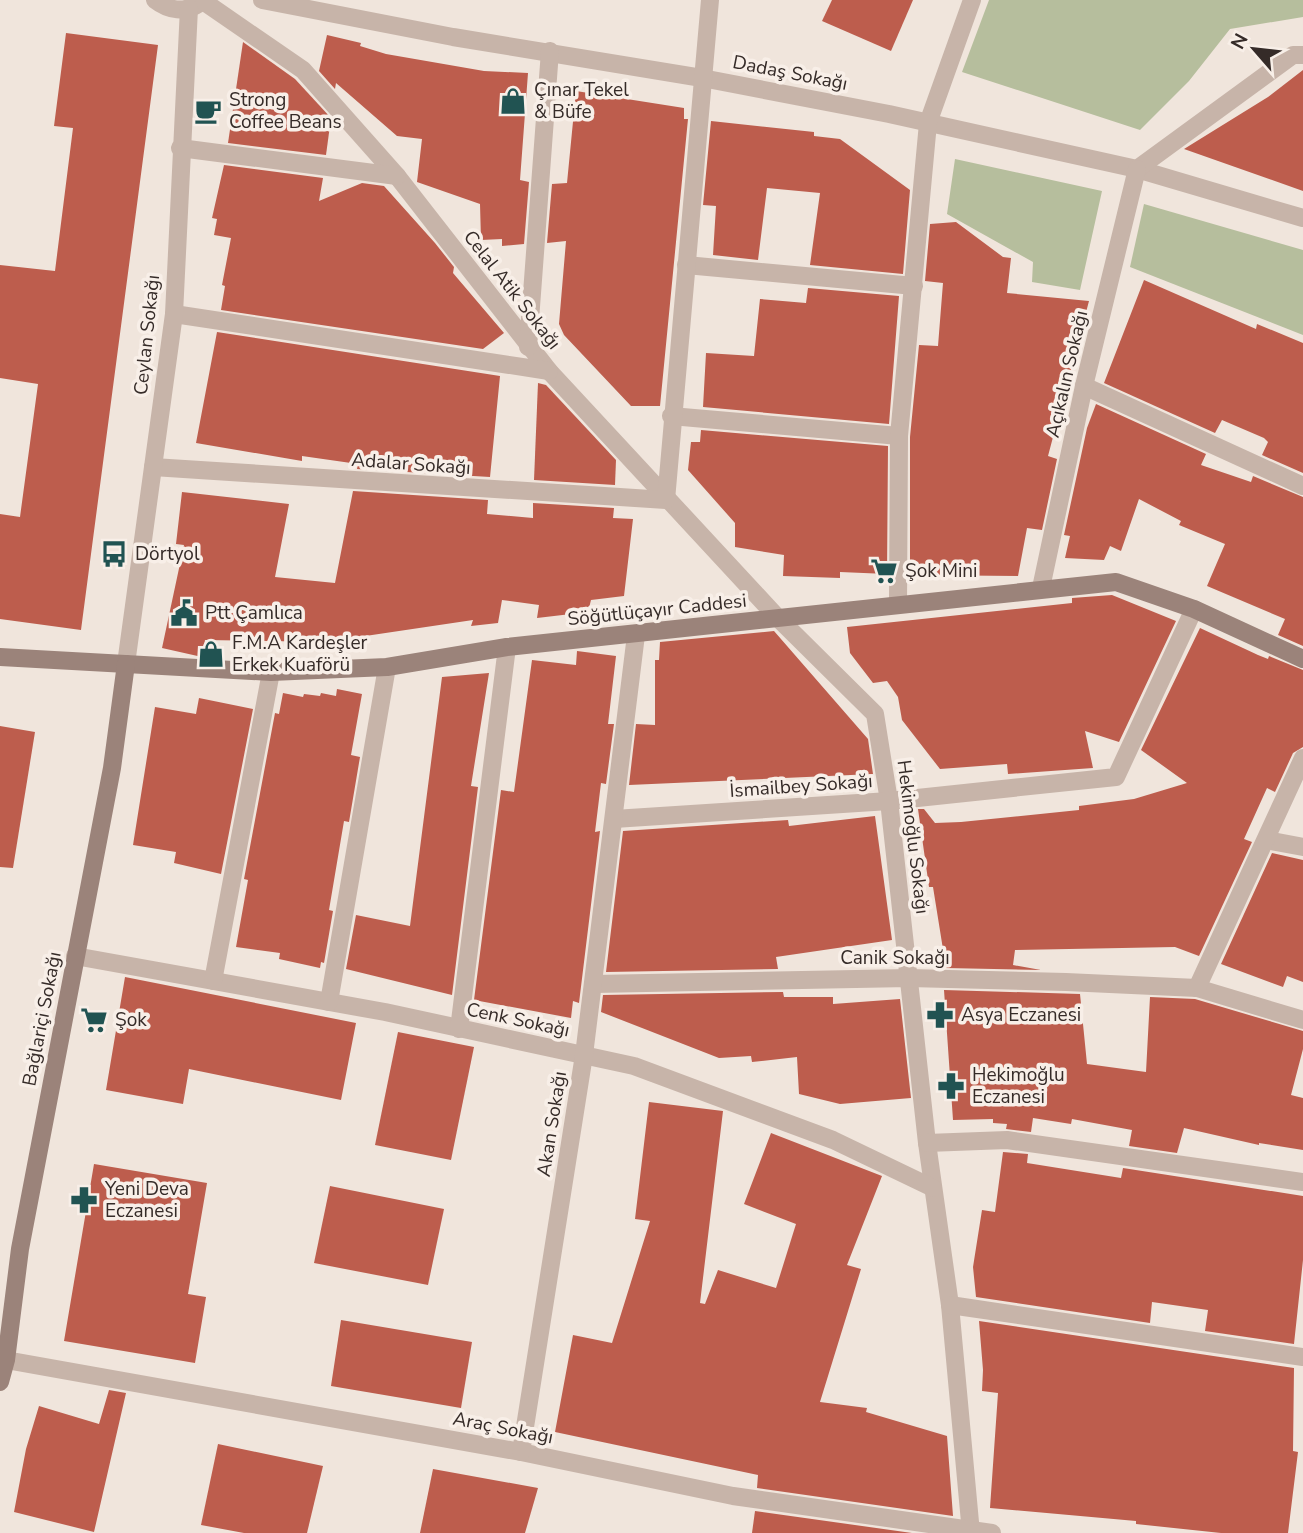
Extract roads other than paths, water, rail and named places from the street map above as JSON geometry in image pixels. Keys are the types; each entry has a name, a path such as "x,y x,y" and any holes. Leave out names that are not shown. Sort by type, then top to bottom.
{"street":[{"path":"155,0 172,9 199,3"},
{"name":"Dadaş Sokağı","path":"262,0 453,37 702,78 928,123 1137,170 1303,218"},
{"path":"666,500 671,416 710,0"},
{"path":"898,604 899,436 928,123 972,0"},
{"name":"Ceylan Sokağı","path":"126,664 174,314 180,148 199,3"},
{"name":"Celal Atik Sokağı","path":"199,3 303,70 397,176 528,347 666,500 778,618"},
{"path":"528,347 550,51"},
{"path":"1137,170 1293,55 1303,55"},
{"path":"180,148 397,176"},
{"name":"Açıkalın Sokağı","path":"1041,588 1084,386 1137,170"},
{"path":"686,265 914,286"},
{"path":"174,314 549,371"},
{"path":"1084,386 1303,486"},
{"path":"671,416 899,436"},
{"name":"Adalar Sokağı","path":"153,467 666,500"},
{"name":"Söğütlüçayır Caddesi","path":"0,657 271,672 387,667 507,647 1116,582 1194,609 1303,659"},
{"name":"İsmailbey Sokağı","path":"614,819 889,801 1116,776 1194,609"},
{"name":"Hekimoğlu Sokağı","path":"778,618 876,714 889,801 927,1143 950,1306 970,1532"},
{"name":"Akan Sokağı","path":"521,1452 594,984 636,635"},
{"path":"459,1029 507,647"},
{"name":"Bağlariçi Sokağı","path":"0,1382 6,1360 20,1249 112,768 126,664"},
{"path":"329,1002 387,667"},
{"path":"213,981 271,672"},
{"path":"1197,988 1303,758"},
{"path":"1266,840 1303,847"},
{"name":"Cenk Sokağı","path":"75,956 329,1002 634,1066 832,1140 933,1188"},
{"name":"Canik Sokağı","path":"594,984 909,978 1197,988 1303,1020"},
{"path":"927,1143 1007,1140 1303,1182"},
{"path":"950,1306 1303,1357"},
{"name":"Araç Sokağı","path":"6,1360 521,1452 733,1496 970,1532 992,1533"}],"place":[{"name":"Çınar Tekel & Büfe","path":"513,101"},
{"name":"Strong Coffee Beans","path":"208,111"},
{"name":"Dörtyol","path":"114,554"},
{"name":"Şok Mini","path":"884,571"},
{"name":"Ptt Çamlıca","path":"184,613"},
{"name":"F.M.A Kardeşler Erkek Kuaförü","path":"211,654"},
{"name":"Asya Eczanesi","path":"940,1015"},
{"name":"Şok","path":"94,1020"},
{"name":"Hekimoğlu Eczanesi","path":"951,1086"},
{"name":"Yeni Deva Eczanesi","path":"84,1200"}]}
